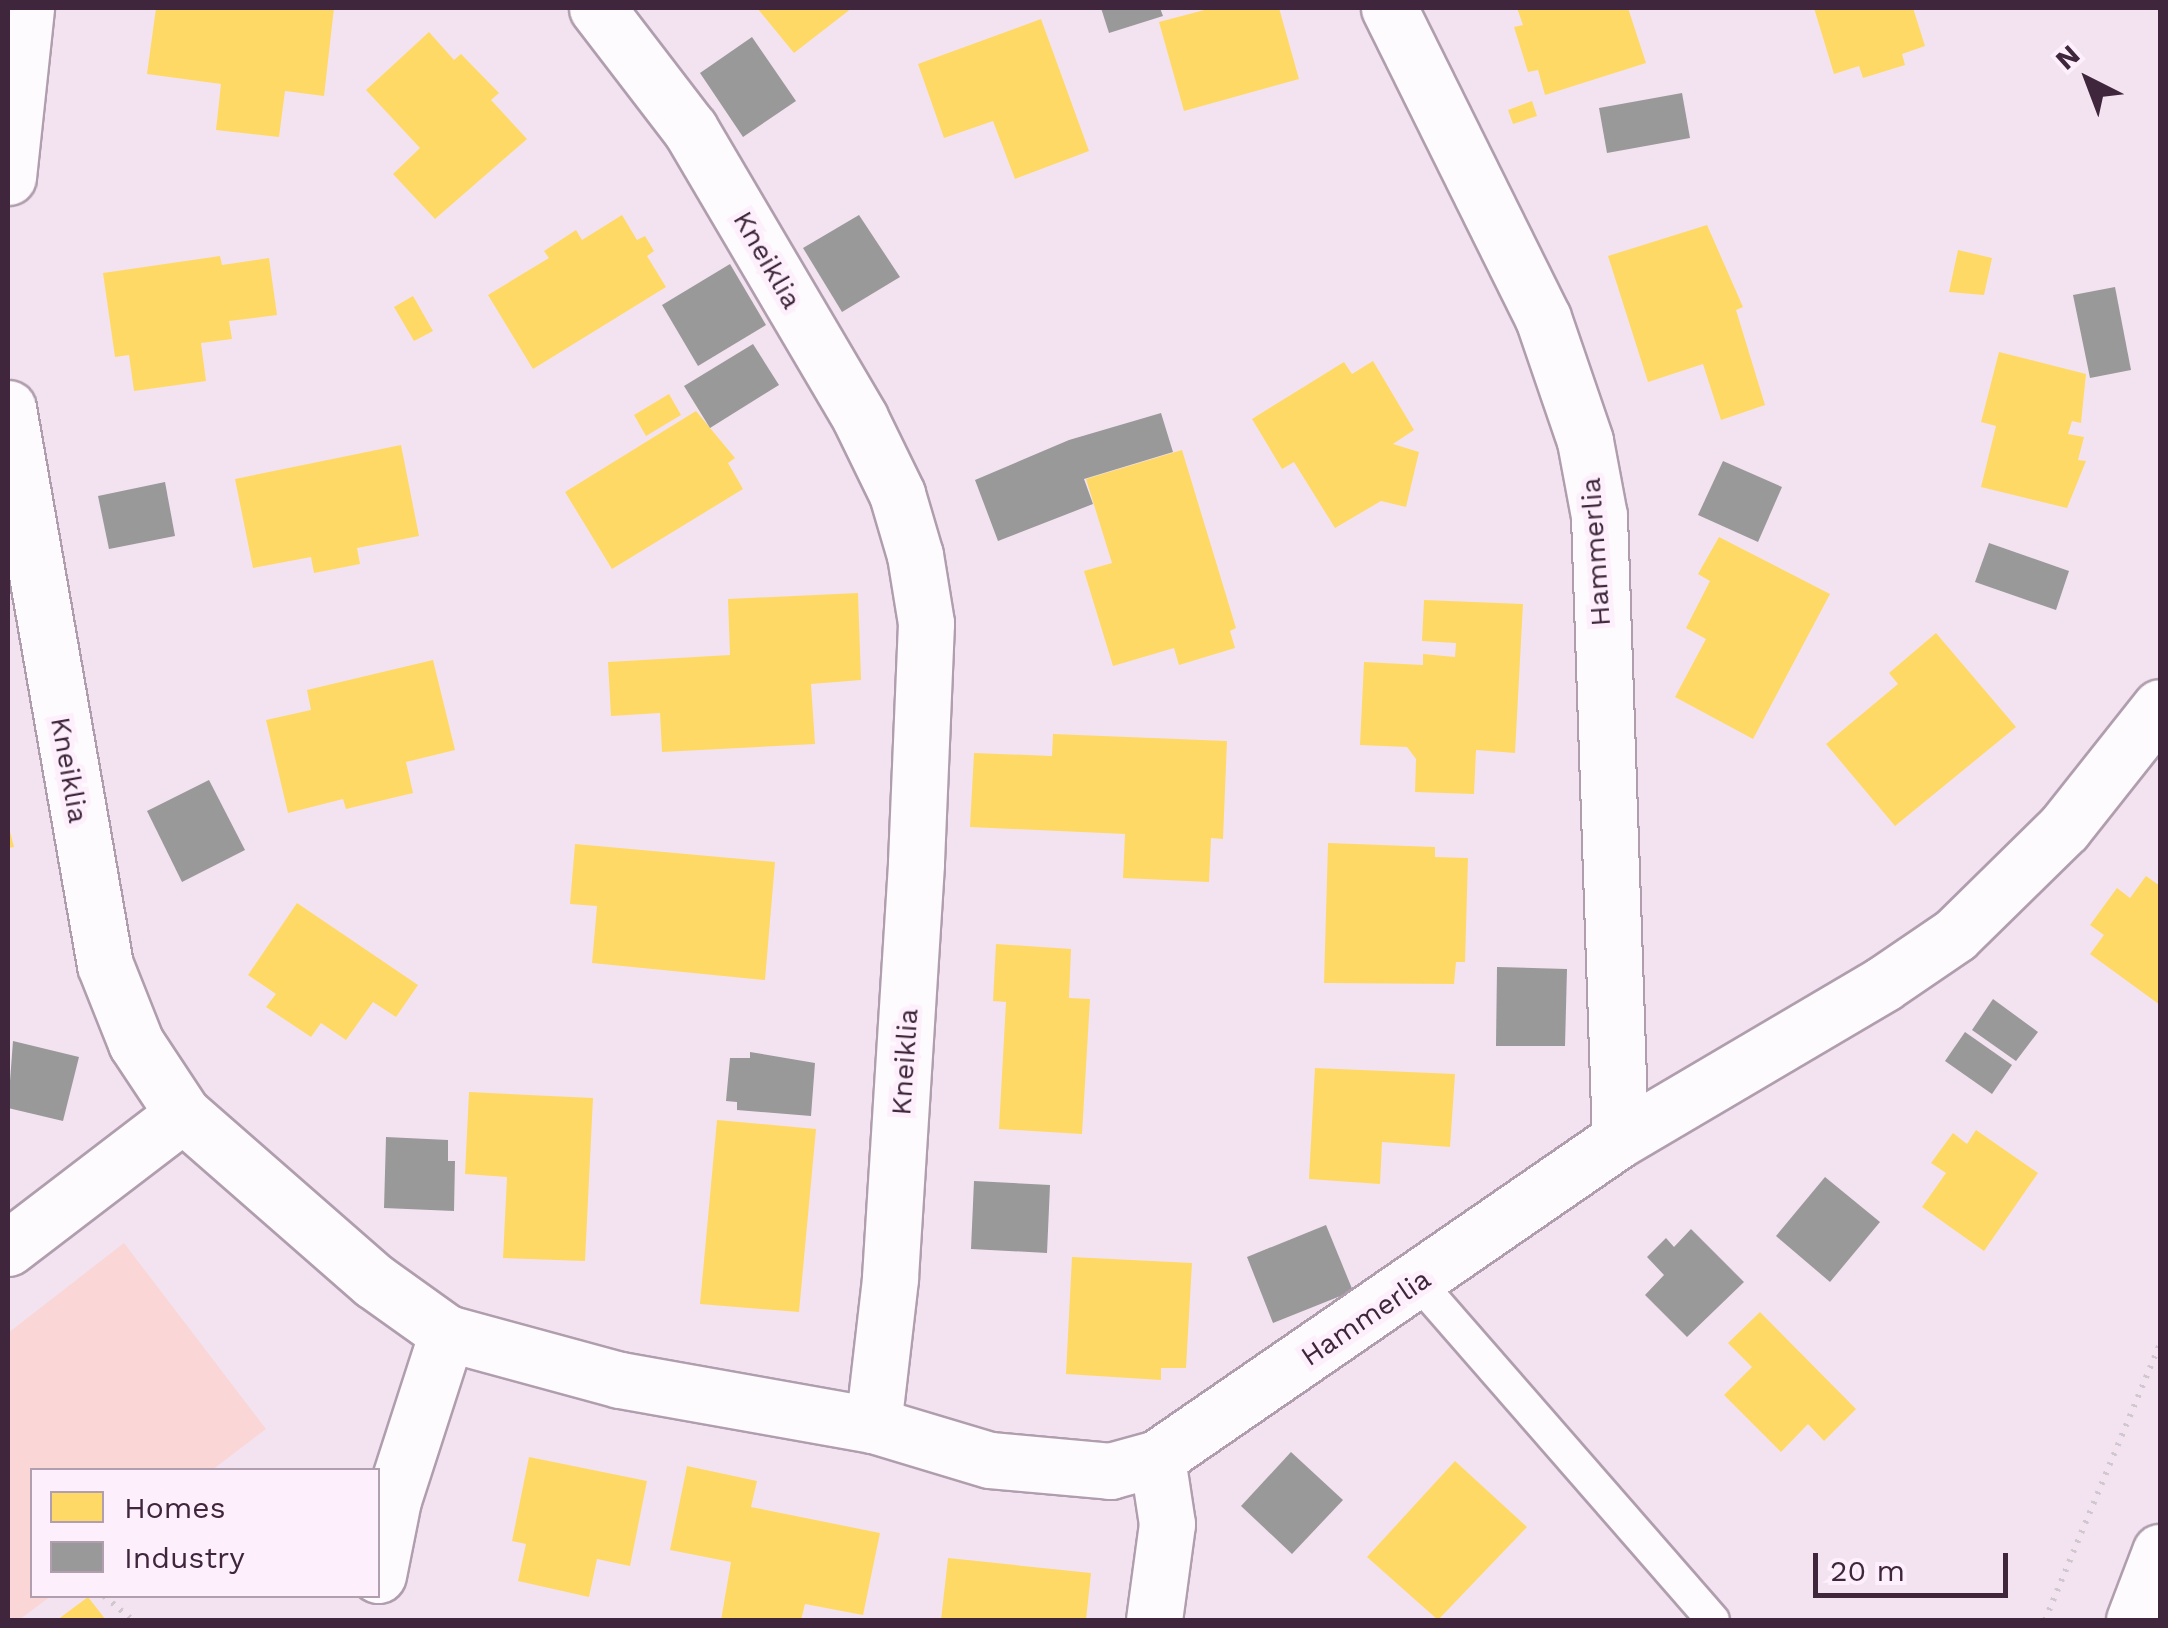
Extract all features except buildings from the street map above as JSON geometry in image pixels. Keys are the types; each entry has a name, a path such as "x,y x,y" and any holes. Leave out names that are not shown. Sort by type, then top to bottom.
{"street":[{"path":"8,177 26,8"},
{"name":"Kneiklia","path":"8,408 105,966 136,1043 183,1114 374,1281 447,1333 620,1380 873,1425 912,951 926,623 916,555 898,494 860,418 690,129 598,8"},
{"name":"Hammerlia","path":"1389,8 1543,318 1586,441 1599,516 1620,1139"},
{"name":"Hammerlia","path":"873,1425 990,1460 1110,1471 1157,1458 1419,1283 1620,1139 1883,984 1955,934 2064,828 2160,707"},
{"path":"8,1248 183,1114"},
{"path":"380,1564 393,1500 447,1333"},
{"path":"1154,1620 1167,1524 1157,1458"},
{"path":"2134,1620 2160,1552"}],"lane":[{"path":"1419,1283 1714,1620"}],"path":[{"path":"2046,1620 2160,1344"},
{"path":"106,1598 133,1620"}],"shaded area":[{"path":"124,1243 266,1429 215,1468 30,1468 30,1598 48,1598 19,1620 8,1620 8,1333"}]}
